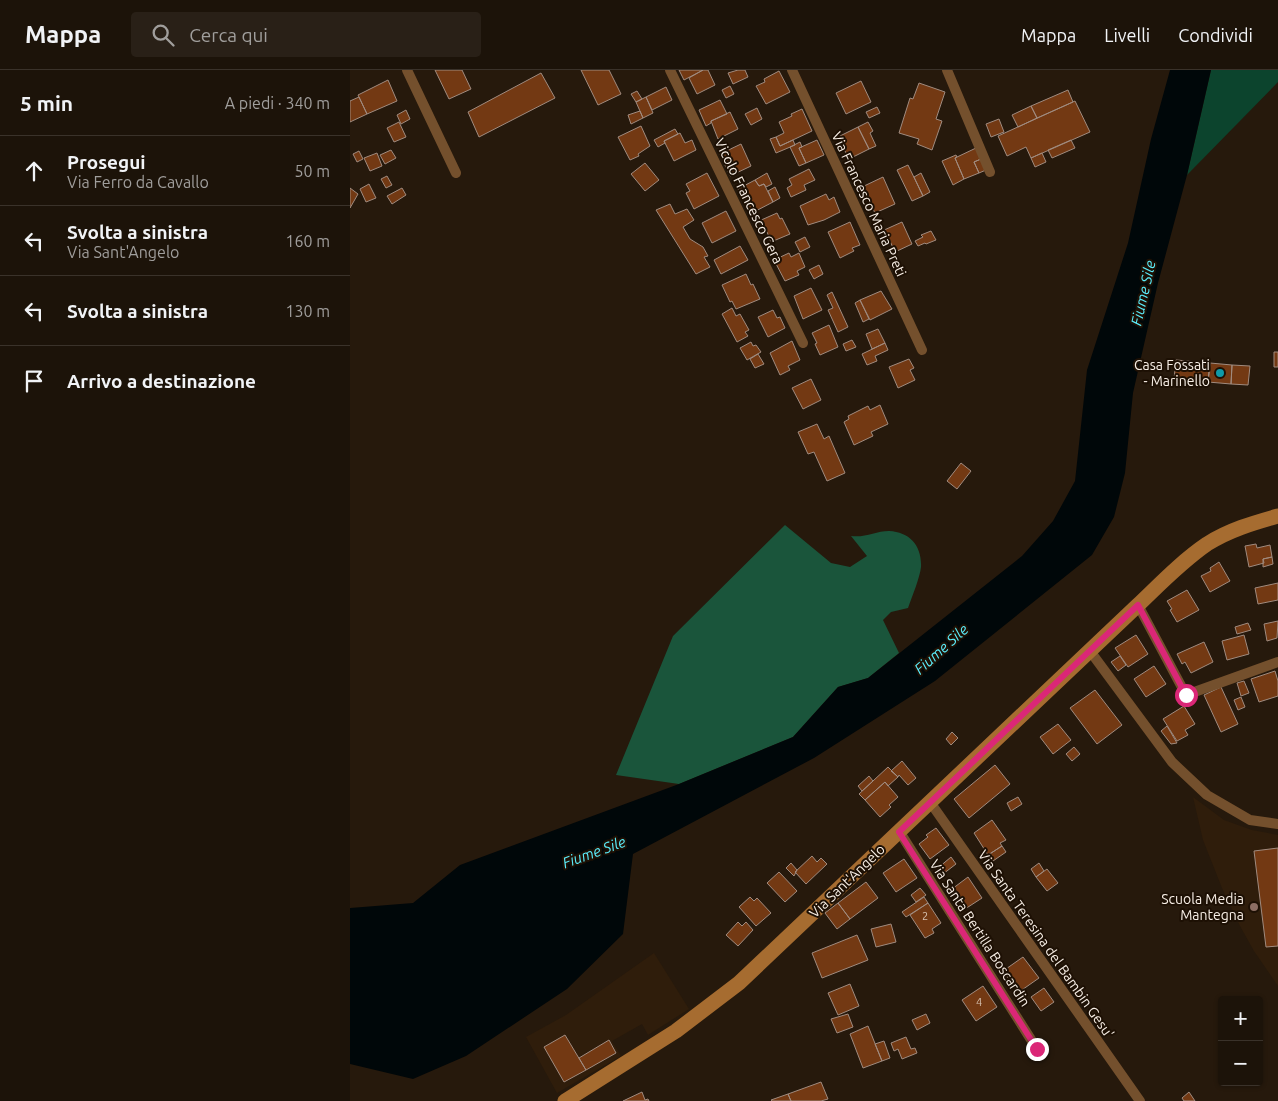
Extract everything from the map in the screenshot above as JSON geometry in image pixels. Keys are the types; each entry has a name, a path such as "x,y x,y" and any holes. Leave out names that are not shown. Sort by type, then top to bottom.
{"street":[{"path":"406,70 456,174"},
{"name":"Vicolo Francesco Gera","path":"670,70 803,343"},
{"name":"Via Francesco Maria Preti","path":"792,70 922,350"},
{"path":"947,70 990,172"},
{"name":"Via Sant'Angelo","path":"565,1101 676,1031 759,966 1182,564 1207,544 1244,526 1278,516"},
{"path":"1138,605 1186,695 1278,662"},
{"path":"1090,651 1172,762 1207,795 1250,820 1278,824"},
{"name":"Via Santa Teresina del Bambin Gesu'","path":"930,802 1140,1101"},
{"name":"Via Santa Bertilla Boscardin","path":"899,832 1037,1049"}],"shaded area":[{"name":"Scuola Media Mantegna","path":"1193,797 1224,820 1252,830 1278,835 1278,986 1254,951 1222,888 1203,840"},
{"path":"654,953 689,1009 648,1035 642,1024 612,1041 621,1056 557,1093 526,1037 566,1015"}],"green space":[{"path":"1211,70 1278,70 1278,82 1187,175"},
{"path":"785,525 831,563 850,567 867,556 851,536 889,531 909,537 917,547 921,559 918,581 908,608 891,612 883,620 899,653 868,678 838,687 793,737 679,784 616,775 673,636"}],"water":[{"name":"Fiume Sile","path":"1170,70 1211,70 1187,175 1158,283 1133,393 1125,473 1114,517 1092,555 935,681 814,758 633,854 623,934 567,989 466,1056 413,1079 350,1064 350,908 413,903 460,865 679,784 793,737 838,687 868,678 1022,556 1053,521 1075,481 1087,370 1128,243 1151,139"}],"building":[{"path":"435,70 462,70 471,89 449,99"},
{"path":"581,70 609,70 621,94 598,105"},
{"path":"679,70 703,70 684,80"},
{"path":"703,70 708,70 715,85 697,94 689,78"},
{"path":"745,70 748,77 733,84 728,73"},
{"path":"779,71 790,92 766,104 756,86 765,82 764,79"},
{"path":"541,73 555,98 479,137 468,112"},
{"path":"388,80 397,101 367,114 358,95"},
{"path":"861,81 871,102 846,114 836,93"},
{"path":"919,83 945,92 936,119 942,121 932,150 917,144 919,139 899,133 910,98 913,99"},
{"path":"730,86 734,94 726,98 722,90"},
{"path":"666,87 672,100 652,110 646,97"},
{"path":"1068,90 1073,102 1037,118 1031,106"},
{"path":"637,91 642,99 636,102 631,94"},
{"path":"359,97 367,114 350,122 350,101"},
{"path":"646,97 653,113 643,118 636,102"},
{"path":"720,100 727,114 711,121 706,126 699,110"},
{"path":"1075,101 1090,132 1031,158 1026,147 1007,156 998,136"},
{"path":"1031,106 1037,118 1018,127 1012,115"},
{"path":"877,107 880,113 869,118 866,112"},
{"path":"757,108 762,119 751,125 745,114"},
{"path":"802,109 812,131 780,146 776,137 784,133 779,122"},
{"path":"406,110 410,119 401,124 397,115"},
{"path":"640,111 643,118 631,124 628,115"},
{"path":"730,112 738,129 718,139 711,121"},
{"path":"999,119 1004,132 991,137 986,124"},
{"path":"399,122 406,137 394,142 387,128"},
{"path":"868,122 873,131 870,133 876,146 869,149 858,127"},
{"path":"641,126 650,146 638,154 639,156 630,160 618,137"},
{"path":"858,127 869,149 849,159 838,137"},
{"path":"675,129 678,134 664,141 665,143 658,147 654,140"},
{"path":"680,133 685,143 692,140 696,150 674,161 664,141"},
{"path":"776,137 780,146 793,140 795,145 776,153 770,139"},
{"path":"817,140 824,155 806,163 799,148"},
{"path":"1071,140 1075,148 1052,158 1048,150"},
{"path":"800,142 802,147 799,148 806,163 799,166 790,147"},
{"path":"741,144 751,166 730,176 720,154"},
{"path":"976,148 981,159 974,162 979,173 964,179 955,158"},
{"path":"391,150 396,158 385,164 380,155"},
{"path":"359,151 363,159 357,162 353,154"},
{"path":"377,153 382,166 370,171 364,158"},
{"path":"1042,153 1046,162 1035,167 1031,158"},
{"path":"956,155 957,157 955,158 964,179 953,185 942,161"},
{"path":"981,159 986,170 979,173 974,162"},
{"path":"645,163 659,180 645,191 631,174"},
{"path":"908,165 923,196 912,201 897,170"},
{"path":"809,169 815,180 804,185 806,190 791,197 787,188 792,185 789,179"},
{"path":"707,173 719,196 694,209 686,193 690,191 686,184"},
{"path":"767,173 772,184 766,187 764,184 759,186 755,180"},
{"path":"921,173 930,192 923,196 914,177"},
{"path":"387,176 392,185 386,188 381,179"},
{"path":"883,177 895,204 875,213 862,187"},
{"path":"755,180 759,186 764,184 773,202 750,214 738,189"},
{"path":"369,184 376,198 366,202 360,189"},
{"path":"775,187 780,198 773,202 768,191"},
{"path":"350,188 358,194 350,208"},
{"path":"402,188 406,195 392,204 387,196"},
{"path":"826,194 829,200 834,197 840,212 808,225 800,206"},
{"path":"670,204 675,214 687,209 694,220 683,227 690,239 703,247 708,256 704,257 710,267 696,274 656,210"},
{"path":"726,211 736,231 712,243 702,223"},
{"path":"777,213 780,219 782,218 790,234 771,242 767,232 764,233 759,221"},
{"path":"850,222 860,245 852,248 854,251 840,258 828,232"},
{"path":"902,222 912,244 895,252 889,239 887,240 882,231"},
{"path":"931,231 936,240 918,246 915,241 923,237 921,235"},
{"path":"805,237 810,247 800,252 795,242"},
{"path":"740,246 748,260 721,274 714,260"},
{"path":"789,253 791,257 799,253 805,267 797,271 799,275 785,281 774,260"},
{"path":"819,265 823,274 814,279 809,270"},
{"path":"746,274 760,299 736,309 732,301 730,302 722,285"},
{"path":"811,288 822,310 803,319 794,296"},
{"path":"881,291 892,309 870,320 860,300"},
{"path":"832,292 848,327 838,332 828,310 833,308 827,295"},
{"path":"860,300 869,319 863,322 855,303"},
{"path":"732,308 736,316 740,314 749,330 745,332 748,336 737,342 722,314"},
{"path":"773,310 777,318 780,317 785,328 768,337 758,317"},
{"path":"829,325 838,347 820,355 812,333"},
{"path":"878,329 885,343 872,349 866,334"},
{"path":"852,340 856,347 846,351 843,344"},
{"path":"792,341 800,360 788,366 790,370 780,375 770,353"},
{"path":"751,342 761,352 747,360 740,348"},
{"path":"885,343 888,350 875,356 877,361 867,365 862,354"},
{"path":"1274,352 1278,352 1278,367 1274,367"},
{"path":"758,354 764,364 755,368 750,359"},
{"path":"909,359 914,368 910,370 915,380 898,388 889,367"},
{"path":"1176,360 1210,363 1208,382 1174,379"},
{"name":"Casa Fossati - Marinello","path":"1210,363 1232,365 1231,384 1208,382"},
{"path":"1232,365 1250,366 1248,385 1231,384"},
{"path":"811,379 821,400 803,409 792,388"},
{"path":"880,405 888,424 871,432 873,436 854,445 844,422 849,419 848,416 868,406 870,410"},
{"path":"817,424 824,439 829,436 845,473 827,481 814,452 808,454 798,432"},
{"path":"961,463 971,471 957,489 947,481"},
{"path":"1256,544 1257,548 1270,545 1272,557 1263,559 1264,563 1249,567 1245,546"},
{"path":"1272,557 1273,564 1263,567 1263,559"},
{"path":"1219,562 1230,581 1210,592 1201,576 1211,571 1210,568"},
{"path":"1278,583 1278,600 1258,604 1255,588"},
{"path":"1187,590 1199,610 1177,622 1167,601"},
{"path":"1278,621 1277,638 1267,641 1264,624"},
{"path":"1248,623 1251,630 1237,634 1235,627"},
{"path":"1136,635 1148,654 1128,667 1115,648"},
{"path":"1244,635 1249,654 1227,660 1222,641"},
{"path":"1204,642 1213,662 1191,673 1185,662 1182,664 1177,654"},
{"path":"1120,656 1126,665 1118,671 1111,662"},
{"path":"1154,666 1166,684 1146,697 1134,679"},
{"path":"1275,671 1278,681 1278,696 1259,702 1251,679"},
{"path":"1244,681 1249,693 1241,696 1237,683"},
{"path":"1221,687 1238,724 1221,732 1204,695"},
{"path":"1095,690 1122,725 1097,744 1070,708"},
{"path":"1241,697 1245,707 1238,710 1234,700"},
{"path":"1184,706 1195,724 1185,730 1188,735 1177,741 1163,719"},
{"path":"1058,724 1071,740 1053,754 1040,737"},
{"path":"1167,726 1177,743 1171,744 1161,731"},
{"path":"952,732 958,738 951,745 946,739"},
{"path":"1074,747 1080,754 1072,761 1066,754"},
{"path":"902,761 916,778 908,785 899,775 898,777 891,771"},
{"path":"995,765 1010,784 969,818 954,799"},
{"path":"888,767 898,777 888,786 885,782 865,800 859,794"},
{"path":"869,776 873,781 862,791 858,786"},
{"path":"885,782 898,797 880,817 865,800"},
{"path":"1018,797 1022,804 1011,811 1007,803"},
{"path":"992,820 1006,840 1000,843 1002,846 988,855 974,833"},
{"path":"936,828 949,845 930,859 919,844 928,837 926,835"},
{"path":"1002,846 1006,852 993,861 988,855"},
{"path":"1278,848 1278,946 1266,947 1254,851"},
{"path":"812,856 817,862 821,858 827,864 806,884 795,872"},
{"path":"951,857 956,864 943,874 938,868"},
{"path":"904,859 917,878 896,892 883,873"},
{"path":"791,863 797,870 794,876 786,868"},
{"path":"1039,863 1044,871 1036,877 1031,869"},
{"path":"1047,869 1058,883 1047,891 1036,877"},
{"path":"779,872 797,891 785,902 767,883"},
{"path":"968,877 982,898 965,909 952,889"},
{"path":"866,882 878,898 850,919 838,903"},
{"path":"920,888 926,895 916,902 911,895"},
{"path":"750,897 754,901 757,898 771,913 756,926 739,907"},
{"path":"924,897 928,903 906,917 902,912"},
{"path":"838,903 850,919 837,929 825,913"},
{"path":"928,903 941,923 932,929 934,933 925,938 910,915"},
{"path":"738,922 742,926 746,922 753,930 738,946 726,935"},
{"path":"891,924 896,942 876,947 871,929"},
{"path":"857,935 868,960 822,978 812,953"},
{"path":"1023,957 1039,978 1019,992 1003,971"},
{"path":"850,984 859,1006 838,1015 828,993"},
{"path":"983,986 997,1007 976,1021 962,1000"},
{"path":"1044,988 1054,1002 1041,1011 1031,997"},
{"path":"848,1014 853,1027 837,1033 831,1019"},
{"path":"926,1014 930,1023 917,1030 912,1020"},
{"path":"868,1026 882,1061 863,1068 850,1034"},
{"path":"565,1035 586,1070 564,1082 544,1047"},
{"path":"906,1037 911,1049 915,1048 917,1053 902,1059 898,1049 894,1051 891,1043"},
{"path":"609,1040 616,1053 586,1070 579,1058"},
{"path":"884,1041 890,1058 882,1061 875,1044"},
{"path":"821,1082 828,1099 821,1101 791,1101 788,1094"},
{"path":"642,1092 645,1100 648,1099 649,1101 623,1101"},
{"path":"1189,1092 1195,1101 1184,1101 1182,1098"},
{"path":"788,1094 791,1101 771,1100"}],"place":[{"name":"Casa Fossati - Marinello","path":"1220,373"},
{"name":"Scuola Media Mantegna","path":"1254,907"}],"route":[{"path":"1037,1049 899,832 1138,605 1186,695"}]}
